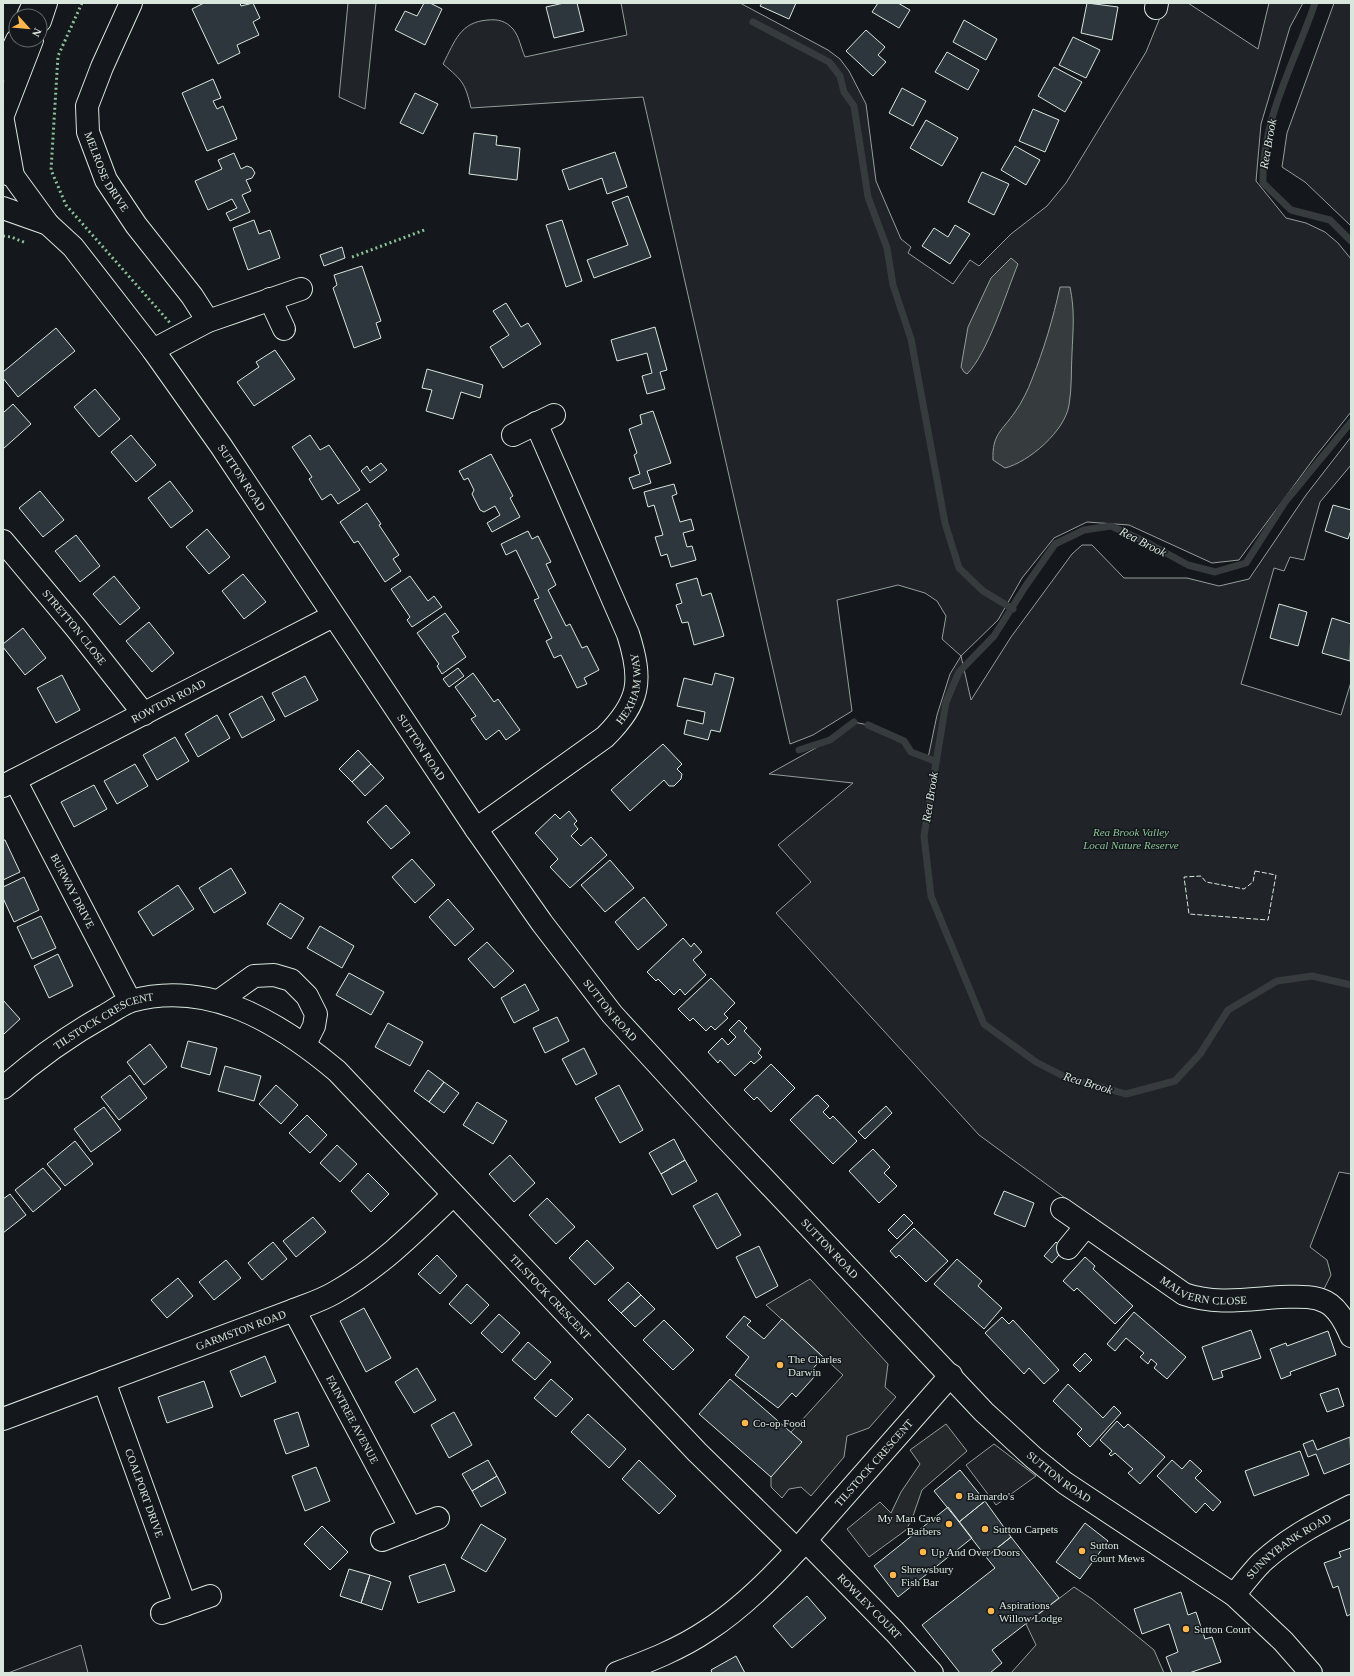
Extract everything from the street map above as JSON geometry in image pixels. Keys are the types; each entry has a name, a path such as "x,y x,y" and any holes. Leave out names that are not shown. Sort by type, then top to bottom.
{"street":[{"name":"MELROSE DRIVE","path":"131,3 102,67 88,106 88,132 106,180 136,225 192,296 208,321"},
{"path":"3,70 13,48"},
{"path":"3,115 29,48"},
{"path":"3,121 8,174"},
{"name":"SUTTON ROAD","path":"8,174 48,224 73,247 153,350 221,446 476,829 551,935 612,1014 720,1132 951,1375 984,1412 1034,1458 1065,1483 1234,1595 1283,1641 1311,1673"},
{"name":"SUTTON ROAD","path":"3,208 48,224"},
{"path":"153,350 208,321 301,289"},
{"path":"270,300 284,329"},
{"name":"HEXHAM WAY","path":"476,829 605,737 622,720 626,713 632,701 637,679 636,658 628,634 545,419 513,435"},
{"name":"STRETTON CLOSE","path":"3,541 76,628 144,714"},
{"name":"ROWTON ROAD","path":"9,783 333,616"},
{"name":"BURWAY DRIVE","path":"9,783 130,1002"},
{"path":"220,1001 254,976 274,975 291,980 307,996 316,1014 314,1026 305,1044"},
{"name":"TILSTOCK CRESCENT","path":"3,1088 35,1060 84,1027 130,1002 158,996 202,997 220,1001 249,1013 305,1044 337,1071 453,1195 563,1308 697,1452 801,1546"},
{"name":"GARMSTON ROAD","path":"3,1419 294,1310 334,1293 368,1271 404,1243 453,1195"},
{"name":"MALVERN CLOSE","path":"1062,1209 1184,1294 1198,1299 1220,1301 1298,1296 1313,1298 1327,1302 1335,1309 1351,1336"},
{"path":"1068,1248 1086,1226"},
{"name":"FAINTREE AVENUE","path":"294,1310 411,1529"},
{"name":"TILSTOCK CRESCENT","path":"617,1673 661,1665 742,1605 771,1578 801,1546 951,1375"},
{"name":"COALPORT DRIVE","path":"104,1381 185,1605"},
{"name":"SUNNYBANK ROAD","path":"1234,1595 1262,1562 1292,1538 1351,1506"},
{"path":"382,1540 438,1518"},
{"name":"ROWLEY COURT","path":"801,1546 895,1632 932,1673"},
{"path":"162,1614 210,1596"}],"green space":[{"path":"348,3 376,3 365,109 339,97"},
{"path":"621,3 740,3 828,50 840,59 849,71 866,104 876,181 901,239 911,247 908,253 953,284 970,260 979,266 1011,234 1047,206 1066,183 1146,52 1166,3 1188,3 1258,49 1269,3 1303,3 1290,27 1261,124 1256,181 1286,218 1306,223 1325,232 1338,243 1351,259 1351,412 1315,457 1239,560 1212,563 1129,525 1087,522 1054,538 1022,578 998,620 961,656 942,639 946,616 937,601 925,593 898,585 837,600 852,711 813,735 790,744 643,97 471,108 467,93 462,83 443,64 455,40 465,29 471,24 488,20 502,21 513,29 517,35 525,57 627,35"},
{"path":"1334,3 1351,3 1351,226 1305,182 1282,167 1287,133"},
{"name":"Rea Brook Valley Local Nature Reserve","path":"1351,437 1351,465 1320,502 1304,560 1290,557 1284,571 1274,568 1241,684 1341,715 1351,682 1351,1174 1339,1172 1310,1247 1327,1260 1331,1275 1324,1289 1200,1292 1176,1279 979,1135 776,913 811,882 778,845 853,783 769,774 830,740 854,722 868,725 904,741 911,752 928,758 937,715 950,674 961,656 971,700 1011,637 1072,554 1082,545 1092,545 1124,578 1187,578 1219,586 1249,579 1306,495"},
{"path":"994,1444 1036,1476 996,1505 966,1465"},
{"path":"81,1645 88,1673 8,1673"}],"shaded area":[{"path":"1011,258 1018,264 989,338 975,364 967,374 961,367 968,327 991,278"},
{"path":"1060,287 1070,287 1073,312 1071,392 1066,415 1061,425 1053,435 1035,452 1014,465 1005,468 993,460 994,444 999,433 1018,408 1029,387 1048,334"},
{"path":"810,1279 888,1364 885,1387 896,1397 869,1428 847,1436 844,1457 811,1496 801,1487 789,1489 782,1498 771,1487 771,1477 791,1432 843,1375 766,1305"},
{"path":"946,1424 967,1451 922,1490 912,1519 906,1530 869,1557 847,1529 880,1502 891,1513 901,1492 920,1464 910,1450"},
{"path":"1074,1587 1092,1599 1154,1650 1164,1673 1011,1673 1036,1645 1026,1624"}],"building":[{"path":"204,3 240,3 241,6 253,3 260,18 253,22 259,35 237,45 240,53 218,64 192,9"},
{"path":"424,3 430,3 442,9 425,45 395,30 405,11 417,16"},
{"path":"564,3 577,3 584,31 554,38 546,7"},
{"path":"762,3 796,3 789,19 760,6"},
{"path":"878,3 898,3 910,10 899,28 872,12"},
{"path":"1087,3 1118,7 1112,40 1081,33"},
{"path":"964,20 997,39 986,60 953,42"},
{"path":"866,30 885,47 878,55 886,62 873,76 846,51"},
{"path":"1073,37 1100,50 1086,78 1059,65"},
{"path":"947,52 979,70 968,90 935,72"},
{"path":"1054,67 1082,82 1065,112 1038,96"},
{"path":"213,79 221,98 213,101 217,109 223,106 237,139 207,151 182,93"},
{"path":"902,88 926,101 913,126 889,113"},
{"path":"415,93 438,104 423,134 400,123"},
{"path":"1033,109 1059,120 1045,152 1019,141"},
{"path":"926,120 958,138 942,166 910,148"},
{"path":"474,133 497,136 496,145 520,148 517,180 469,174"},
{"path":"1015,146 1040,160 1026,185 1001,170"},
{"path":"615,152 627,187 607,194 602,178 569,190 562,170"},
{"path":"234,153 241,169 247,166 252,168 255,173 252,178 246,180 251,191 242,195 250,212 230,221 226,213 237,208 232,199 208,210 195,181 222,169 218,160"},
{"path":"982,172 1009,184 994,215 968,202"},
{"path":"628,196 651,257 594,278 587,260 628,245 612,202"},
{"path":"254,220 259,234 270,230 280,258 248,270 233,228"},
{"path":"562,220 582,281 566,287 546,225"},
{"path":"955,225 970,234 950,264 922,246 934,228 948,237"},
{"path":"342,247 345,258 324,266 320,255"},
{"path":"362,266 381,321 376,323 381,338 354,348 333,288 337,285 334,275"},
{"path":"506,303 521,327 528,323 541,344 503,368 490,347 509,335 493,311"},
{"path":"655,327 667,370 660,372 665,389 647,394 642,376 652,373 647,353 617,361 611,340"},
{"path":"56,328 75,351 18,397 3,378 3,372"},
{"path":"275,350 295,379 254,406 237,382 259,367 256,362"},
{"path":"427,369 483,385 480,398 461,392 453,419 426,411 432,390 422,388"},
{"path":"95,389 120,419 99,437 74,407"},
{"path":"13,404 31,424 3,449 3,413"},
{"path":"653,411 671,463 647,471 651,483 633,489 629,478 640,474 634,455 637,453 629,429 642,424 640,415"},
{"path":"131,435 156,465 136,482 111,452"},
{"path":"310,435 320,450 329,445 360,490 338,504 331,494 322,500 309,479 312,477 292,447"},
{"path":"491,454 513,496 510,498 520,517 492,532 487,523 500,515 495,506 484,512 480,510 472,494 474,490 468,478 464,480 459,471"},
{"path":"381,463 387,470 370,483 361,471 367,466 370,471"},
{"path":"170,481 193,511 171,528 148,498"},
{"path":"674,484 677,494 672,496 680,522 691,519 694,530 683,533 687,547 692,546 696,560 671,567 667,554 661,556 655,537 663,535 654,505 648,507 644,492"},
{"path":"40,491 64,520 43,537 19,508"},
{"path":"367,503 381,524 379,525 399,555 393,559 401,571 385,582 358,541 354,543 340,522"},
{"path":"1333,505 1351,510 1351,530 1348,539 1325,531"},
{"path":"207,529 230,557 209,574 186,547"},
{"path":"528,531 532,539 538,536 551,562 546,564 556,585 548,590 566,626 570,624 582,648 587,646 599,670 584,678 587,684 577,688 561,655 554,658 546,641 552,638 534,600 539,598 516,550 506,555 501,544"},
{"path":"76,535 100,566 80,582 55,551"},
{"path":"243,574 266,602 244,619 222,591"},
{"path":"114,576 140,608 120,625 93,594"},
{"path":"410,576 428,601 434,596 442,607 412,627 407,620 410,617 391,589"},
{"path":"697,578 702,596 711,593 724,636 694,645 688,622 682,623 676,605 682,603 676,584"},
{"path":"1279,604 1307,612 1298,646 1270,638"},
{"path":"445,613 459,632 452,636 466,657 442,674 437,666 439,664 417,633"},
{"path":"1332,618 1351,624 1350,661 1322,653"},
{"path":"149,622 174,653 152,672 126,641"},
{"path":"23,628 46,658 25,675 3,647 3,644"},
{"path":"458,668 464,676 449,687 443,679"},
{"path":"473,673 494,702 498,699 520,730 506,740 499,730 486,740 471,719 476,716 455,687"},
{"path":"715,673 734,678 720,732 711,730 708,740 684,734 687,720 703,724 705,712 677,706 684,678 712,685"},
{"path":"62,675 80,710 56,723 37,688"},
{"path":"305,676 318,700 285,717 272,693"},
{"path":"262,696 275,720 242,738 229,714"},
{"path":"217,715 230,738 198,757 185,734"},
{"path":"175,737 189,761 157,780 143,755"},
{"path":"663,744 682,764 677,769 682,774 681,779 674,786 669,786 664,780 630,811 611,790"},
{"path":"358,750 371,764 352,782 339,769"},
{"path":"135,764 148,786 117,804 104,781"},
{"path":"371,764 384,778 365,796 352,782"},
{"path":"94,785 107,809 74,827 61,802"},
{"path":"386,805 410,833 391,849 367,822"},
{"path":"569,811 577,821 574,824 578,829 571,836 581,846 591,837 607,855 570,888 550,867 558,859 535,833 555,814 560,819"},
{"path":"3,840 5,840 20,872 3,880"},
{"path":"412,859 435,885 415,903 392,877"},
{"path":"610,860 634,888 605,912 581,885"},
{"path":"231,868 246,893 214,913 199,888"},
{"path":"24,877 39,910 14,922 3,898 3,887"},
{"path":"178,885 194,909 153,936 138,912"},
{"path":"644,897 667,925 638,950 615,922"},
{"path":"448,899 474,929 455,946 429,917"},
{"path":"280,903 304,918 291,939 267,924"},
{"path":"41,916 56,948 32,959 17,927"},
{"path":"320,926 354,946 342,968 307,948"},
{"path":"683,938 691,947 694,943 702,952 693,960 706,975 685,995 680,989 674,995 658,979 656,981 647,972"},
{"path":"487,942 514,971 494,988 468,959"},
{"path":"58,954 73,986 49,998 34,966"},
{"path":"349,973 384,992 371,1015 336,995"},
{"path":"711,978 735,1003 724,1014 728,1018 715,1030 711,1026 706,1031 693,1018 690,1021 678,1009"},
{"path":"525,984 539,1010 514,1023 501,998"},
{"path":"3,1000 20,1019 3,1035"},
{"path":"557,1017 569,1041 545,1053 533,1028"},
{"path":"739,1020 747,1028 744,1031 761,1049 758,1053 762,1057 754,1064 751,1061 735,1076 720,1060 718,1063 708,1052 722,1038 728,1045 736,1037 729,1030"},
{"path":"388,1023 423,1042 410,1066 375,1047"},
{"path":"188,1041 217,1048 210,1075 181,1067"},
{"path":"150,1044 167,1067 144,1085 127,1062"},
{"path":"584,1048 597,1074 576,1085 562,1059"},
{"path":"771,1064 795,1088 771,1112 757,1097 754,1100 744,1090"},
{"path":"225,1066 261,1076 254,1101 218,1091"},
{"path":"428,1070 444,1082 429,1102 414,1091"},
{"path":"130,1075 147,1098 119,1120 101,1097"},
{"path":"444,1082 459,1093 444,1113 429,1102"},
{"path":"276,1085 298,1105 281,1124 259,1104"},
{"path":"619,1085 643,1130 620,1143 595,1098"},
{"path":"818,1095 829,1106 823,1112 830,1119 833,1116 857,1141 833,1164 790,1120 815,1096"},
{"path":"477,1102 507,1121 493,1144 463,1125"},
{"path":"886,1106 892,1113 865,1139 858,1132"},
{"path":"104,1107 121,1130 91,1152 74,1129"},
{"path":"307,1115 327,1135 310,1153 289,1133"},
{"path":"674,1139 685,1160 661,1174 649,1153"},
{"path":"75,1141 93,1164 65,1186 47,1164"},
{"path":"337,1145 357,1164 340,1182 320,1163"},
{"path":"873,1149 890,1167 884,1173 897,1186 879,1203 849,1171"},
{"path":"510,1155 535,1183 514,1202 489,1174"},
{"path":"685,1160 697,1181 672,1195 661,1174"},
{"path":"43,1168 61,1189 33,1212 15,1190"},
{"path":"368,1173 389,1194 371,1212 351,1191"},
{"path":"1004,1191 1034,1203 1025,1227 994,1214"},
{"path":"717,1193 741,1235 717,1249 693,1206"},
{"path":"10,1194 26,1215 3,1233 3,1199"},
{"path":"547,1198 575,1227 556,1244 529,1215"},
{"path":"904,1214 913,1223 897,1239 888,1230"},
{"path":"313,1217 326,1232 296,1257 283,1241"},
{"path":"914,1228 948,1261 926,1282 899,1255 896,1258 890,1251"},
{"path":"587,1240 614,1268 595,1285 569,1258"},
{"path":"273,1242 287,1259 262,1280 248,1263"},
{"path":"1056,1242 1064,1249 1052,1263 1044,1256"},
{"path":"759,1246 778,1286 756,1298 736,1257"},
{"path":"437,1255 457,1276 440,1294 418,1274"},
{"path":"1085,1257 1095,1266 1093,1269 1133,1306 1115,1324 1077,1288 1074,1291 1063,1281"},
{"path":"957,1259 982,1281 978,1286 1002,1308 984,1329 934,1284"},
{"path":"226,1260 241,1278 214,1300 199,1282"},
{"path":"178,1278 193,1296 167,1318 151,1300"},
{"path":"628,1282 641,1295 621,1313 608,1300"},
{"path":"467,1284 489,1305 471,1324 449,1304"},
{"path":"641,1295 655,1309 635,1327 621,1313"},
{"path":"364,1308 391,1358 366,1372 340,1321"},
{"path":"1134,1312 1186,1357 1167,1379 1154,1368 1157,1364 1151,1359 1148,1364 1140,1357 1144,1353 1126,1338 1115,1351 1107,1344"},
{"path":"499,1314 520,1333 502,1353 481,1333"},
{"name":"The Charles Darwin","path":"744,1316 751,1321 747,1325 764,1339 782,1319 823,1357 810,1372 815,1376 796,1397 792,1393 778,1408 735,1375 749,1357 726,1337"},
{"path":"1002,1317 1009,1324 1013,1320 1059,1370 1044,1384 1029,1368 1024,1374 985,1333"},
{"path":"664,1320 694,1350 673,1370 643,1340"},
{"path":"1251,1330 1261,1358 1221,1371 1223,1377 1213,1380 1202,1347"},
{"path":"1328,1331 1336,1355 1290,1372 1291,1375 1281,1379 1270,1349 1286,1343 1287,1346"},
{"path":"528,1342 551,1362 535,1380 512,1360"},
{"path":"1085,1353 1092,1360 1080,1372 1073,1365"},
{"path":"265,1356 276,1382 241,1397 230,1371"},
{"path":"417,1368 436,1400 414,1413 395,1382"},
{"path":"551,1379 573,1399 556,1417 534,1398"},
{"name":"Co-op Food","path":"730,1379 802,1442 771,1477 699,1414"},
{"path":"204,1381 213,1407 167,1423 158,1397"},
{"path":"1068,1384 1103,1418 1114,1406 1121,1413 1090,1447 1077,1434 1082,1429 1053,1401"},
{"path":"1338,1388 1344,1406 1327,1412 1320,1394"},
{"path":"298,1412 309,1446 286,1454 274,1420"},
{"path":"454,1412 472,1445 449,1458 431,1425"},
{"path":"588,1414 626,1449 609,1468 571,1432"},
{"path":"1117,1421 1124,1428 1128,1424 1165,1457 1140,1484 1128,1473 1133,1469 1115,1453 1111,1456 1109,1454 1112,1451 1100,1440"},
{"path":"1350,1437 1351,1463 1324,1474 1316,1454 1308,1457 1303,1444 1313,1440 1317,1450"},
{"path":"1300,1451 1309,1475 1254,1496 1245,1471"},
{"path":"488,1460 497,1476 472,1491 462,1474"},
{"path":"639,1460 676,1496 659,1514 622,1479"},
{"path":"1172,1460 1182,1469 1190,1460 1202,1471 1195,1478 1221,1502 1213,1511 1205,1503 1196,1513 1157,1476"},
{"path":"316,1467 330,1501 305,1511 292,1476"},
{"name":"Barnardo's","path":"960,1470 985,1501 959,1522 934,1491"},
{"path":"497,1476 506,1493 481,1507 472,1491"},
{"name":"Sutton Carpets","path":"985,1501 1011,1537 986,1557 959,1522"},
{"path":"948,1507 972,1538 898,1597 874,1566"},
{"name":"Sutton Court Mews","path":"1085,1523 1108,1541 1080,1579 1056,1562"},
{"path":"481,1524 506,1539 486,1572 461,1558"},
{"path":"322,1526 348,1552 330,1570 304,1544"},
{"name":"Aspirations Willow Lodge","path":"1011,1537 1059,1598 992,1650 1002,1663 990,1673 960,1673 922,1625 995,1568 986,1557"},
{"path":"1351,1548 1351,1614 1347,1616 1338,1586 1333,1588 1324,1563 1341,1557 1339,1552"},
{"path":"445,1564 455,1591 418,1603 409,1576"},
{"path":"349,1569 370,1575 361,1603 340,1596"},
{"path":"370,1575 391,1582 382,1610 361,1603"},
{"name":"Sutton Court","path":"1181,1592 1188,1615 1196,1612 1205,1639 1212,1637 1221,1662 1189,1673 1172,1673 1166,1657 1178,1652 1169,1624 1142,1634 1134,1609"},
{"path":"807,1596 826,1618 792,1648 773,1626"},
{"path":"736,1656 745,1673 712,1673 711,1670"}],"waterway":[{"name":"Rea Brook","path":"1315,3 1273,114 1267,137 1263,183 1291,210 1330,220 1351,241"},
{"path":"753,22 829,62 840,76 844,92 854,106 868,197 887,248 893,285 911,339 945,523 959,568 983,591 1013,609"},
{"name":"Rea Brook","path":"1351,422 1285,502 1246,563 1215,572 1188,565 1146,542 1111,526 1084,530 1055,544 1025,587 994,636 959,672 946,702 924,836 931,896 984,1024 1036,1062 1065,1077 1126,1094 1175,1081 1200,1054 1228,1010 1277,981 1312,976 1351,985"},
{"path":"799,750 830,740 854,722"},
{"path":"868,725 904,741 911,752 935,761"}],"hedge":[{"path":"82,3 58,56 51,170 66,205 171,324"},
{"path":"352,257 427,229"},
{"path":"3,236 11,237 26,243"}],"fence":[{"path":"1255,871 1276,875 1268,920 1189,914 1184,877 1201,876 1206,882 1244,889 1253,882 1255,871"}],"place":[{"name":"The Charles Darwin","path":"780,1365"},
{"name":"Co-op Food","path":"745,1423"},
{"name":"Barnardo's","path":"959,1496"},
{"name":"My Man Cave Barbers","path":"949,1524"},
{"name":"Sutton Carpets","path":"985,1529"},
{"name":"Sutton Court Mews","path":"1082,1551"},
{"name":"Up And Over Doors","path":"923,1552"},
{"name":"Shrewsbury Fish Bar","path":"893,1575"},
{"name":"Aspirations Willow Lodge","path":"991,1611"},
{"name":"Sutton Court","path":"1186,1629"}]}
